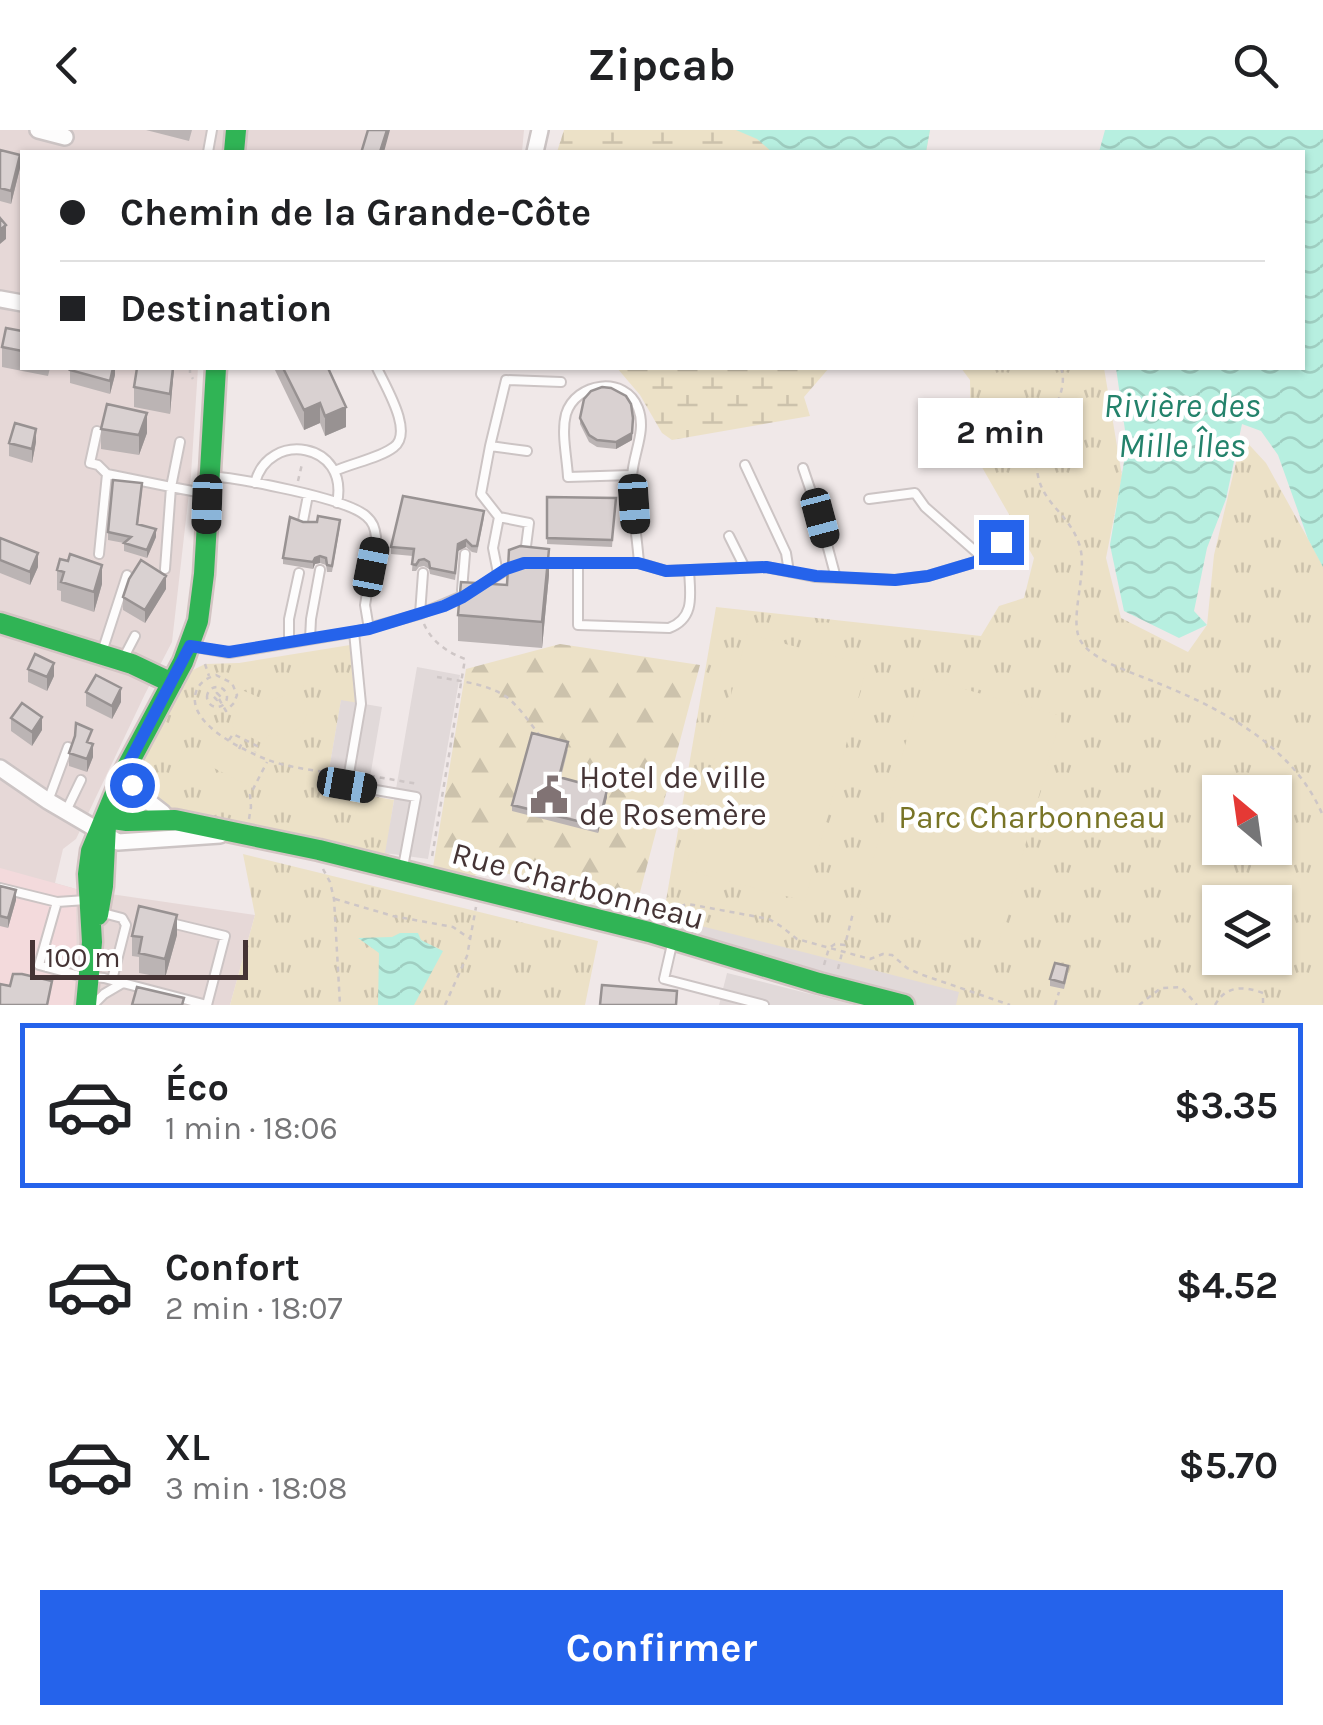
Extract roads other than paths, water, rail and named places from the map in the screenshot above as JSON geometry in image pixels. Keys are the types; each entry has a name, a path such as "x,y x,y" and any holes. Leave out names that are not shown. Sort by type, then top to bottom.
{"street":[{"path":"38,130 64,140"},
{"path":"90,1005 95,906 90,851 103,829 123,774 190,646 202,594 216,370"},
{"path":"0,623 122,660 172,683"},
{"path":"0,768 66,812 103,829"},
{"path":"123,774 145,799 169,817"},
{"name":"Rue Charbonneau","path":"103,829 128,821 169,817 241,830 672,940 853,999 904,1005"},
{"name":"Rue Charbonneau","path":"103,829 118,842 241,830"}],"lane":[{"path":"335,471 393,448 401,438 401,423 378,370"},
{"path":"524,563 529,522 499,517 482,494 490,446 506,380 561,382"},
{"path":"632,475 568,477 565,424 568,408 577,398 606,385 621,388 636,402 642,421 632,475 638,563"},
{"path":"97,431 90,463 107,474 171,487 208,485 229,477 337,502 360,512 370,520 376,537 364,605 369,629"},
{"path":"166,569 171,487 180,442"},
{"path":"490,446 526,450"},
{"path":"254,483 265,462 277,454 305,450 315,453 335,471 340,484 337,502"},
{"path":"744,465 786,553 789,572"},
{"path":"803,468 836,578"},
{"path":"99,554 107,474"},
{"path":"870,499 915,493 925,507 983,558"},
{"path":"303,521 308,495"},
{"path":"498,574 492,548 499,517"},
{"path":"729,536 745,568"},
{"path":"190,646 229,652 422,619 511,566 524,563 638,563 666,571 766,567 876,580 916,578 965,566 983,558 1001,542"},
{"path":"463,597 465,554"},
{"path":"578,563 578,625 669,628 679,624 689,611 689,570"},
{"path":"310,639 320,570"},
{"path":"289,643 288,620 298,573"},
{"path":"422,619 423,573"},
{"path":"102,654 127,575"},
{"path":"354,632 361,704 347,785 416,797 402,871"},
{"path":"122,660 135,636"},
{"path":"48,801 68,747"},
{"path":"66,812 81,780"},
{"path":"0,888 57,902 95,906 122,918 126,926 112,980"},
{"path":"57,902 39,965 207,1005 226,936 159,920"},
{"path":"672,940 664,980 764,1005"},
{"path":"90,1005 123,983"}],"water":[{"path":"736,130 930,130 926,150 770,150"},
{"name":"Rivière des Mille Îles","path":"1105,130 1323,130 1323,567 1308,539 1278,455 1261,431 1242,424 1226,499 1207,548 1194,611 1207,625 1179,638 1124,611 1110,545 1127,444 1116,370 1305,370 1305,150 1100,150"},
{"path":"418,933 421,940 443,951 414,1005 378,1005 379,953 358,938 392,937"}],"place":[{"name":"Hotel de ville de Rosemère","path":"549,795"}],"park label":[{"name":"Parc Charbonneau","path":"1032,817"}]}
